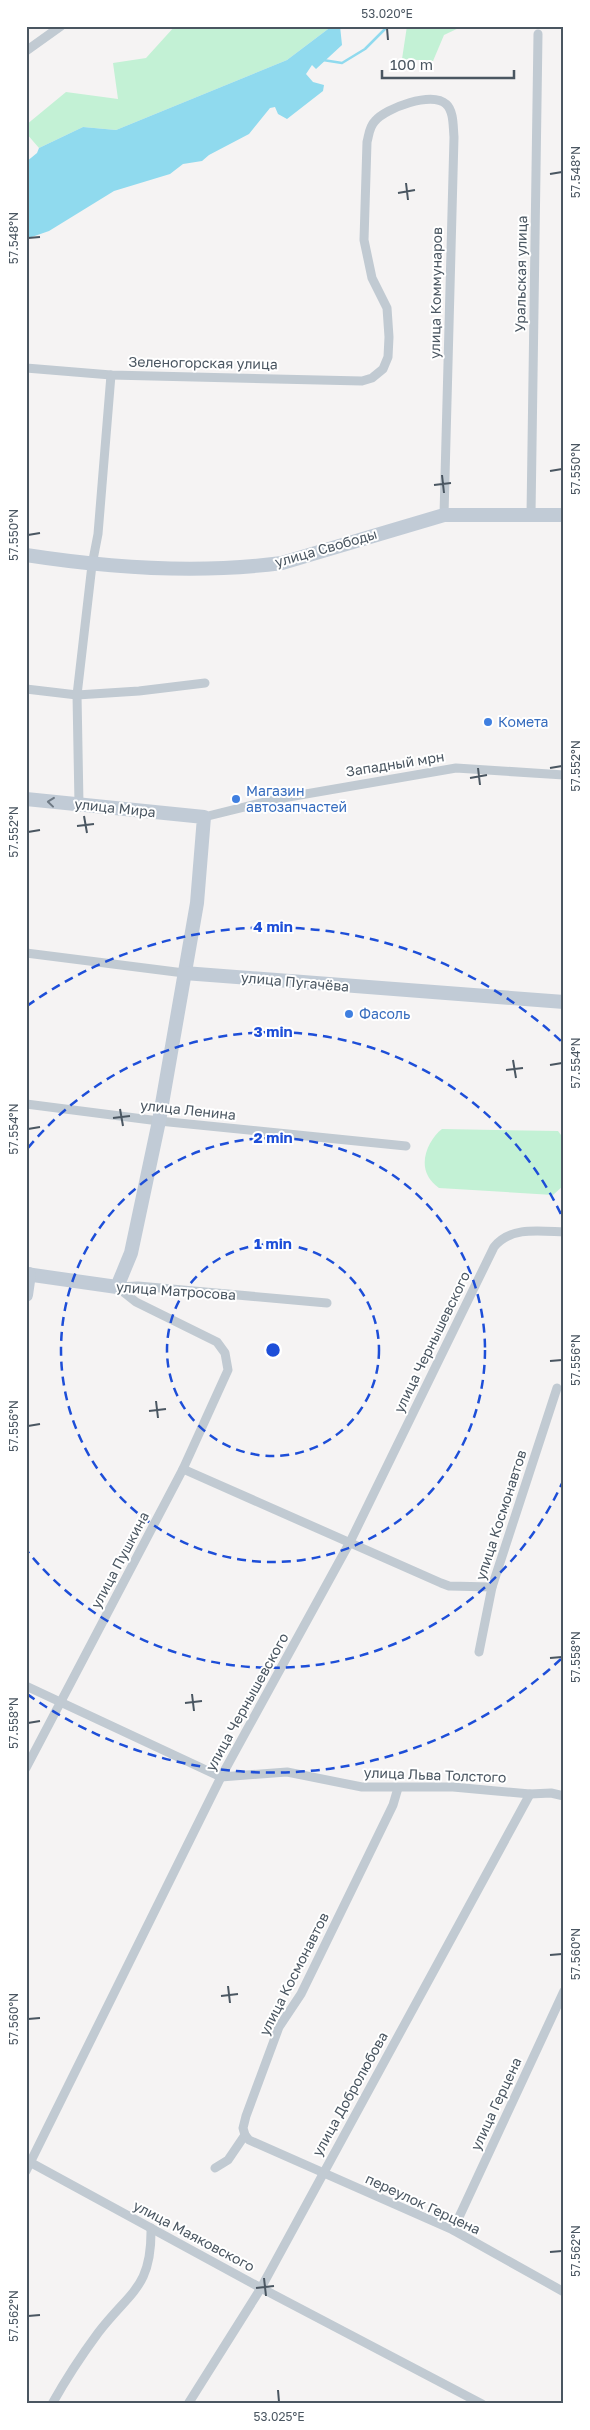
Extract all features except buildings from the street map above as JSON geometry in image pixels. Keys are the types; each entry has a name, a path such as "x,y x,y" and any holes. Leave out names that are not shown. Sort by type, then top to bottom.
{"street":[{"path":"26,51 61,26"},
{"name":"Уральская улица","path":"531,515 538,34"},
{"name":"улица Коммунаров","path":"417,101 432,99 448,104 453,122 454,137 444,515"},
{"name":"Зеленогорская улица","path":"26,368 111,375 362,381 378,375 388,357 389,337 387,308 372,278 364,240 367,142 370,128 380,116 417,101"},
{"path":"79,804 77,694 92,565 99,524 111,375"},
{"name":"улица Свободы","path":"26,555 92,565 184,568 282,563 444,515 564,515"},
{"path":"26,689 77,694 139,691 205,683"},
{"name":"Западный мрн","path":"204,817 286,797 456,768 564,775"},
{"name":"улица Мира","path":"26,799 204,817"},
{"path":"117,1286 131,1254 158,1121 197,902 204,817"},
{"name":"улица Пугачёва","path":"26,954 184,973 564,1002"},
{"name":"улица Ленина","path":"26,1104 158,1121 406,1146"},
{"name":"улица Чернышевского","path":"28,2165 221,1777 350,1542 494,1246 516,1233 526,1231 564,1232"},
{"path":"26,1294 27,1274"},
{"name":"улица Матросова","path":"27,1274 117,1286 138,1286 327,1303"},
{"name":"улица Пушкина","path":"26,1768 183,1469 225,1378 228,1362 222,1347 217,1342 136,1302 117,1286"},
{"name":"улица Космонавтов","path":"479,1652 492,1587 557,1388"},
{"path":"183,1469 441,1583 450,1586 492,1587"},
{"name":"улица Льва Толстого","path":"26,1686 221,1777 287,1772 362,1787 453,1787 530,1794 551,1793 564,1796"},
{"name":"улица Космонавтов","path":"216,2168 228,2160 244,2136 243,2128 246,2116 279,2026 301,1994 333,1930 393,1805 398,1788"},
{"name":"улица Добролюбова","path":"188,2404 261,2288 530,1794"},
{"name":"улица Герцена","path":"453,2230 564,1991"},
{"name":"переулок Герцена","path":"244,2136 322,2173 453,2230 564,2292"},
{"name":"улица Маяковского","path":"28,2165 151,2228 482,2404"},
{"path":"52,2404 76,2363 99,2331 139,2286 150,2262 151,2228"}],"green space":[{"path":"175,26 332,26 287,60 116,130 83,127 39,148 26,133 26,125 66,92 118,99 113,63 146,58"},
{"path":"407,26 463,26 444,35 433,61 402,59"},
{"path":"442,1129 558,1131 564,1139 564,1185 553,1195 439,1188 429,1178 426,1170 425,1156 433,1138"}],"water":[{"path":"332,26 340,26 342,45 316,69 312,65 306,74 313,82 324,85 323,91 287,119 278,114 275,107 270,108 249,134 209,155 202,161 183,164 170,174 114,191 49,231 26,239 26,162 37,153 39,148 83,127 116,130 287,60"}],"waterway":[{"path":"323,60 342,63 365,49 388,26"}],"place":[{"name":"Комета","path":"488,722"},
{"name":"Магазин автозапчастей","path":"236,799"},
{"name":"Фасоль","path":"349,1014"}]}
